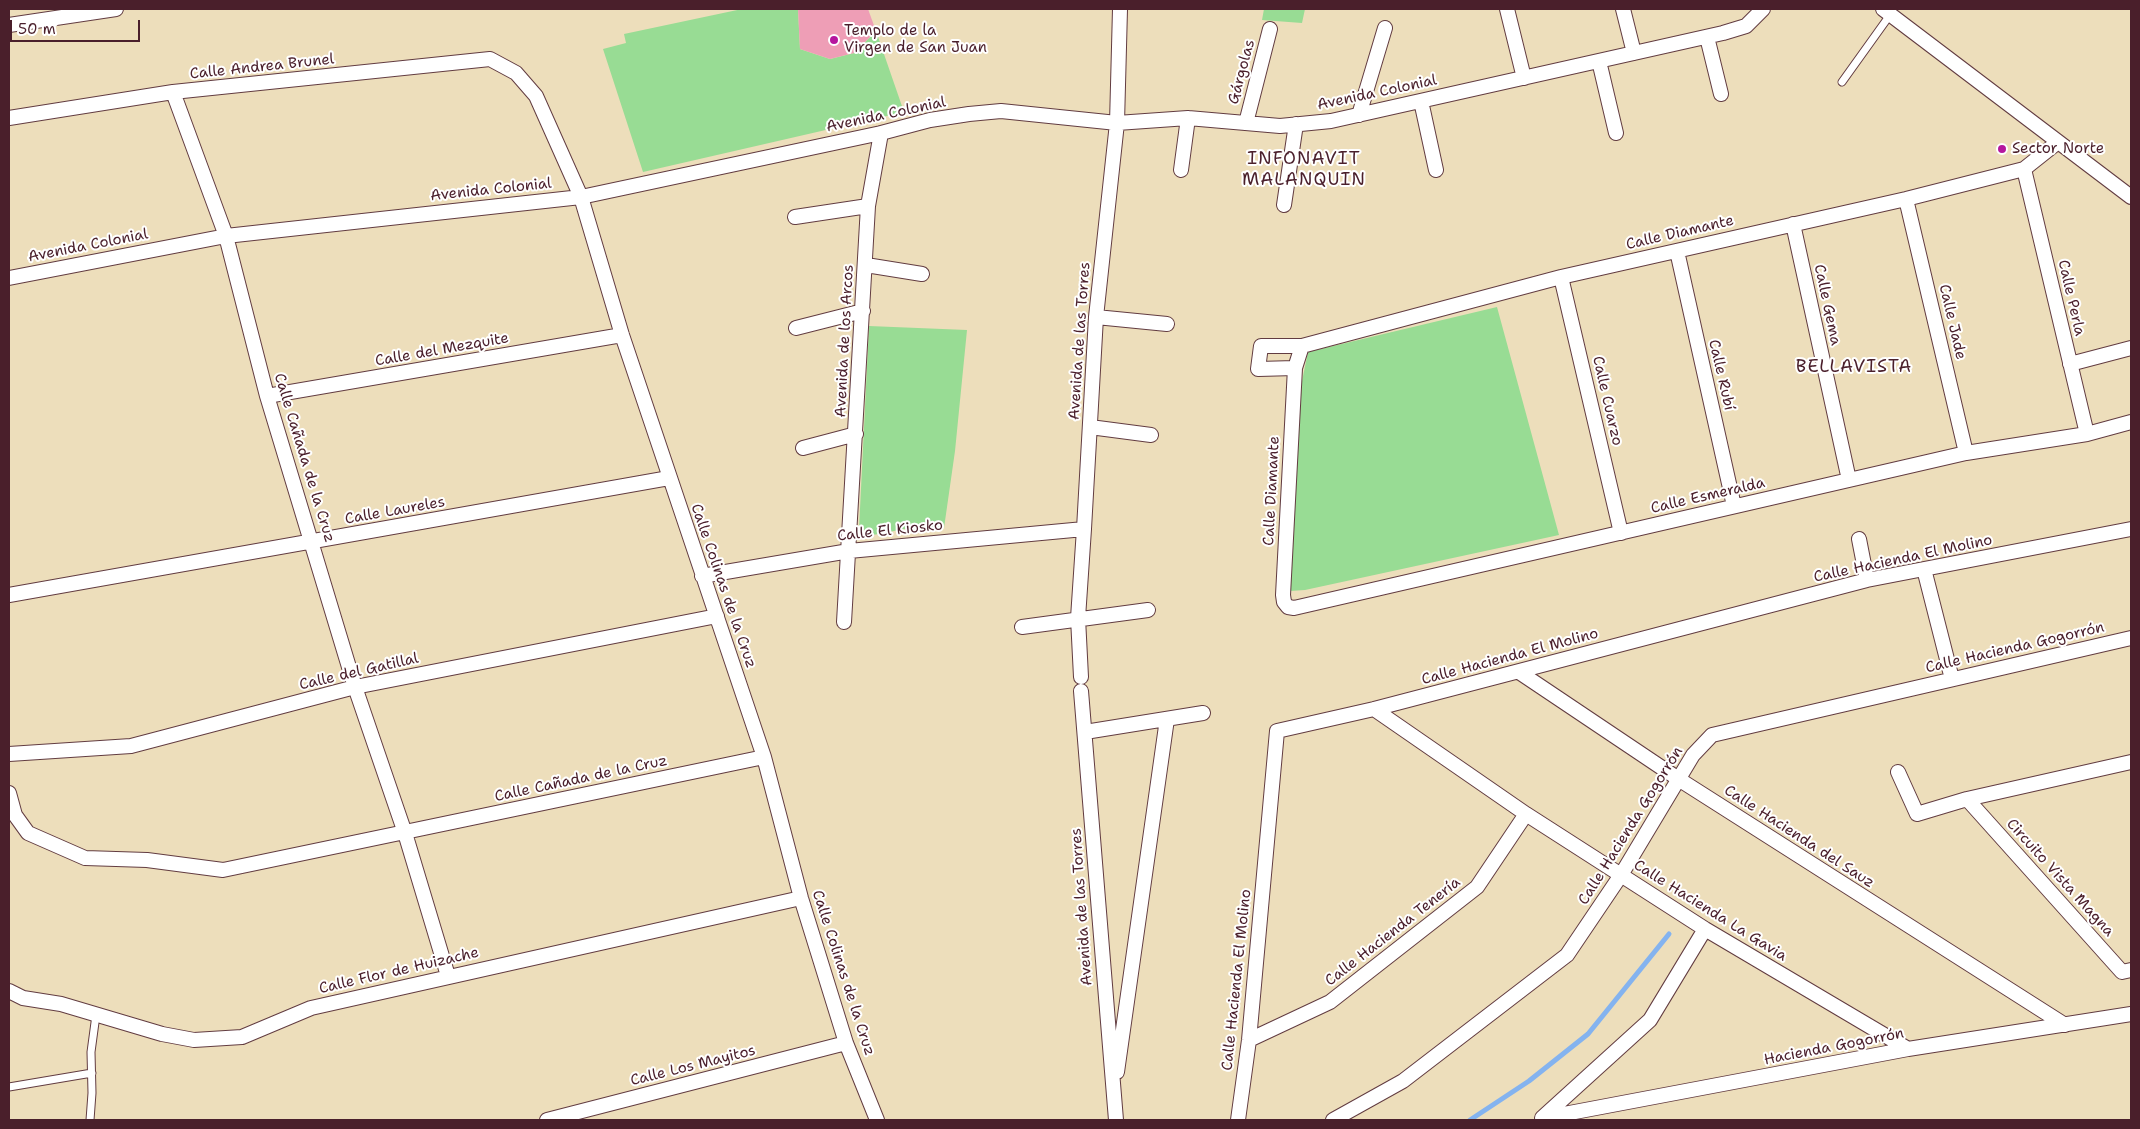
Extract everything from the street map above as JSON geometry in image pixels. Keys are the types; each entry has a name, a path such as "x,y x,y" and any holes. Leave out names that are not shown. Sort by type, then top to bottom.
{"street":[{"path":"9,24 116,9"},
{"name":"Avenida de las Torres","path":"1081,677 1078,618 1096,317 1117,123 1120,9"},
{"path":"1507,9 1524,78"},
{"path":"1623,9 1634,53"},
{"name":"Avenida Colonial","path":"9,278 226,236 581,197 881,133 930,120 1001,111 1117,123 1188,118 1280,126 1331,121 1707,37 1746,26 1763,9"},
{"path":"1887,12 2131,197"},
{"path":"1359,115 1384,28"},
{"name":"Gárgolas","path":"1246,123 1270,29"},
{"path":"1707,37 1721,94"},
{"name":"Calle Andrea Brunel","path":"9,118 172,92 490,59 516,73"},
{"path":"1599,61 1616,133"},
{"name":"Calle Colinas de la Cruz","path":"516,73 536,96 581,197 622,335 764,757 801,898 846,1043 877,1120"},
{"name":"Calle Cañada de la Cruz","path":"172,92 226,236 267,396 355,687 405,834 448,976"},
{"path":"1421,101 1436,170"},
{"path":"1181,170 1188,118"},
{"path":"1284,205 1296,124"},
{"name":"Avenida de los Arcos","path":"844,622 868,206 881,133"},
{"name":"Calle Diamante","path":"1295,368 1258,369 1261,346 1302,346 1561,277 1906,199 2024,169 2058,142"},
{"name":"Calle Perla","path":"2024,169 2087,434"},
{"name":"Calle Jade","path":"1906,199 1966,453"},
{"path":"795,217 868,206"},
{"name":"Calle Gema","path":"1793,224 1849,480"},
{"name":"Calle Rubí","path":"1677,251 1734,506"},
{"path":"866,265 922,274"},
{"name":"Calle Cuarzo","path":"1561,277 1621,533"},
{"path":"796,328 863,311"},
{"path":"1096,317 1167,324"},
{"name":"Calle del Mezquite","path":"267,396 622,335"},
{"name":"Calle Diamante","path":"1294,608 1288,608 1284,602 1283,595 1295,368 1302,346"},
{"path":"2070,364 2131,348"},
{"name":"Calle Esmeralda","path":"1294,608 1966,453 2087,434 2131,422"},
{"path":"1090,427 1151,436"},
{"path":"803,448 856,434"},
{"name":"Calle Laureles","path":"9,594 669,478"},
{"name":"Calle El Kiosko","path":"702,576 849,551 1084,529"},
{"name":"Calle Hacienda El Molino","path":"1238,1120 1249,1040 1277,731 1374,709 1519,672 1867,580 2131,529"},
{"path":"1859,539 1867,580"},
{"path":"1924,569 1952,679"},
{"path":"1022,627 1148,610"},
{"name":"Calle del Gatillal","path":"9,754 130,746 355,687 717,616"},
{"name":"Calle Hacienda Gogorrón","path":"1333,1120 1403,1081 1567,955 1621,875 1680,780 1693,755 1712,735 2131,638"},
{"name":"Calle Hacienda del Sauz","path":"1519,672 1680,780 2065,1025"},
{"name":"Avenida de las Torres","path":"1081,691 1116,1120"},
{"name":"Calle Hacienda La Gavia","path":"1374,709 1526,814 1705,930 1908,1049"},
{"path":"1085,732 1203,713"},
{"path":"1113,1099 1167,718"},
{"name":"Calle Cañada de la Cruz","path":"9,793 15,815 28,833 85,858 147,860 223,870 405,834 764,757"},
{"path":"1898,772 1917,814 1967,799 2131,762"},
{"name":"Circuito Vista Magna","path":"1967,799 2122,972 2131,970"},
{"name":"Calle Hacienda Tenería","path":"1249,1040 1330,1002 1477,887 1526,814"},
{"name":"Calle Flor de Huizache","path":"9,991 23,998 61,1004 162,1034 194,1040 242,1037 310,1008 801,898"},
{"path":"1541,1119 1650,1020 1705,930"},
{"name":"Hacienda Gogorrón","path":"1541,1119 1908,1049 2131,1014"},
{"name":"Calle Los Mayitos","path":"547,1120 846,1043"}],"lane":[{"path":"1842,82 1887,12"},
{"path":"90,1120 91,1052 96,1015"},
{"path":"9,1087 92,1073"}],"green space":[{"path":"742,9 798,9 800,49 830,59 854,53 876,31 904,112 643,172 603,49 626,43 624,34"},
{"path":"1264,9 1305,9 1302,23 1262,20"},
{"path":"1497,307 1559,535 1305,590 1290,591 1294,482 1302,381 1308,352"},
{"path":"869,326 967,330 955,451 944,528 910,528 873,535 859,529"}],"building":[{"name":"Templo de la Virgen de San Juan","path":"798,9 868,9 876,31 854,53 830,59 800,49"}],"waterway":[{"path":"1470,1120 1529,1081 1588,1034 1669,934"}],"place":[{"name":"Templo de la Virgen de San Juan","path":"834,40"},
{"name":"Sector Norte","path":"2002,149"}],"district":[{"name":"INFONAVIT MALANQUIN","path":"1304,169"},
{"name":"BELLAVISTA","path":"1854,367"}]}
